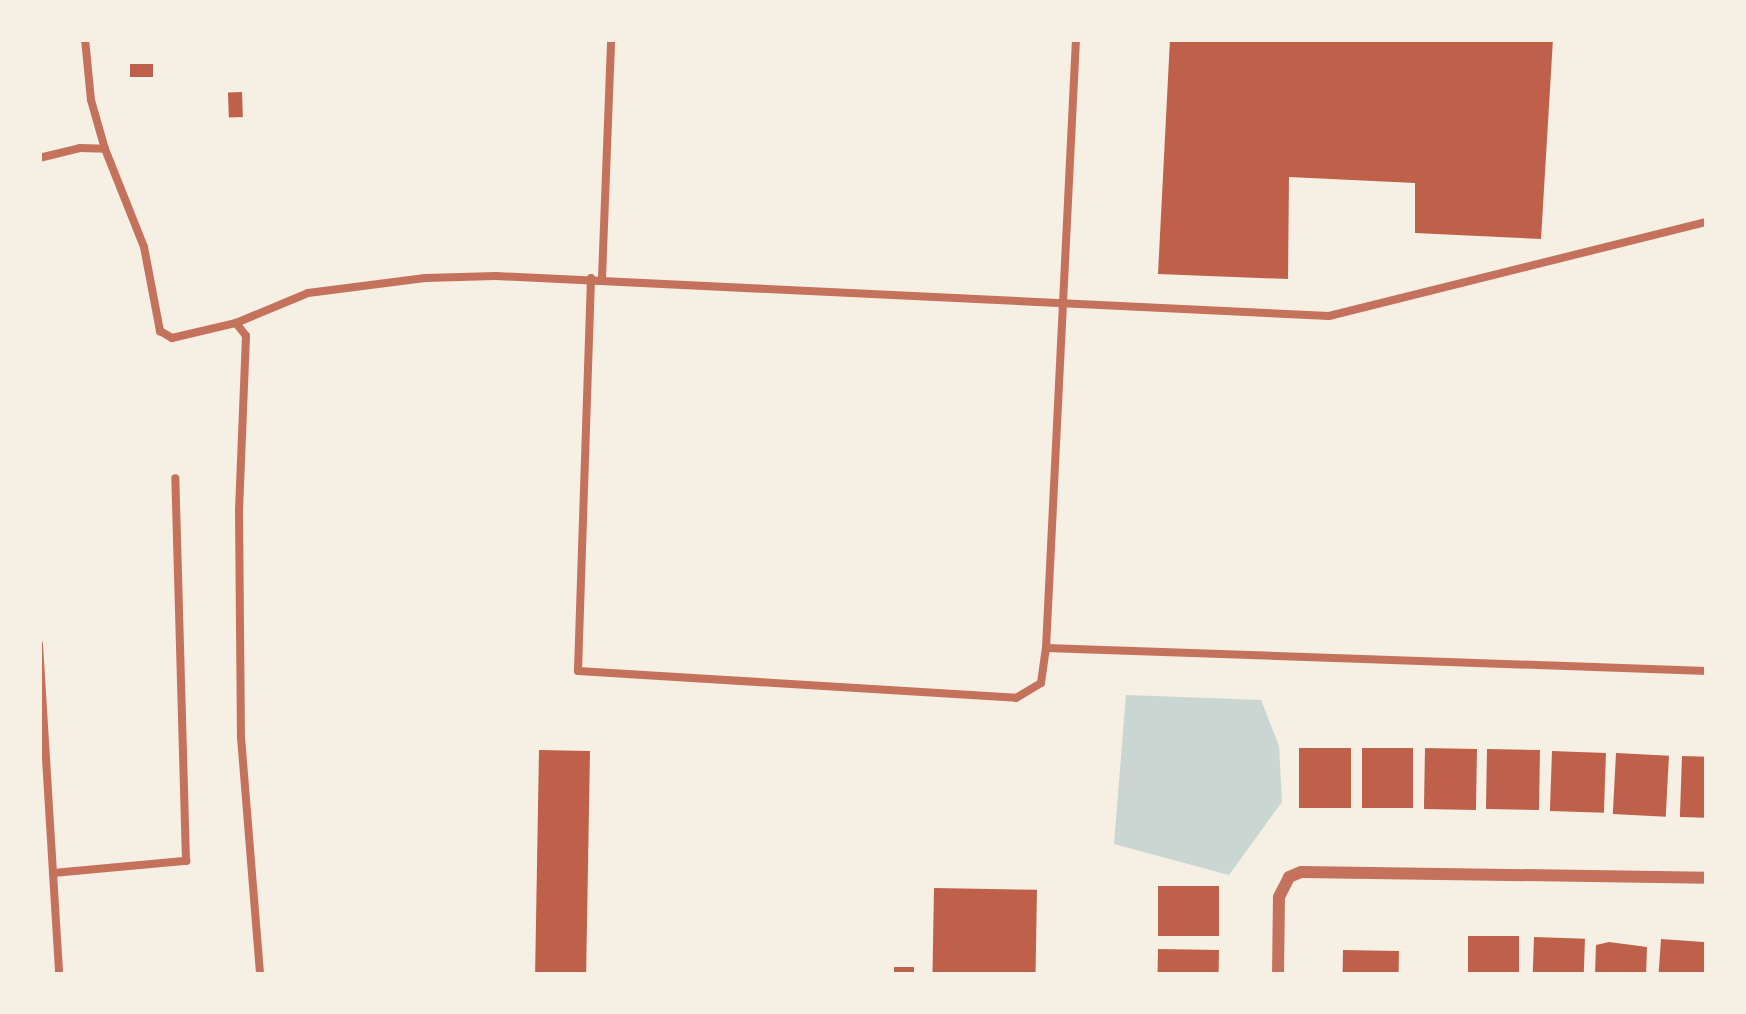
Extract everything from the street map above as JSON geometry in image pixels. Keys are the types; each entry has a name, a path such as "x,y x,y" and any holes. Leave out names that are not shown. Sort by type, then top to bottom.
{"street":[{"path":"1278,975 1279,897 1289,877 1301,872 1707,878"}],"lane":[{"path":"85,39 91,100 144,247 160,331 186,336 308,293 425,278 596,278 1329,316 1707,222"},
{"path":"611,39 578,670 1016,698 1041,683 1046,648 1076,39"},
{"path":"39,158 80,148 105,149"},
{"path":"236,322 246,336 239,511 241,736 260,975"},
{"path":"53,874 186,861 175,478"},
{"path":"39,644 59,975"},
{"path":"1046,648 1707,671"}],"shaded area":[{"path":"1126,695 1261,700 1279,746 1282,802 1229,875 1114,844"}],"building":[{"path":"1170,39 1553,39 1541,239 1415,233 1415,183 1289,177 1288,279 1158,274"},
{"path":"130,64 153,64 153,77 130,77"},
{"path":"228,92 242,92 243,117 229,117"},
{"path":"1299,748 1351,748 1351,808 1299,808"},
{"path":"1362,748 1413,748 1413,808 1362,808"},
{"path":"1425,748 1477,749 1476,810 1424,809"},
{"path":"1487,749 1540,750 1539,810 1486,809"},
{"path":"539,750 590,751 586,975 535,975"},
{"path":"1552,751 1606,753 1604,813 1550,811"},
{"path":"1616,753 1669,756 1666,817 1613,814"},
{"path":"1682,756 1707,757 1705,818 1680,817"},
{"path":"1158,886 1219,886 1219,936 1158,936"},
{"path":"934,888 1037,890 1035,975 932,975"},
{"path":"1468,936 1519,936 1519,975 1468,975"},
{"path":"1534,937 1585,939 1584,975 1533,975"},
{"path":"1661,939 1707,942 1705,975 1658,975"},
{"path":"1596,945 1647,947 1646,975 1595,975"},
{"path":"1158,949 1219,950 1219,975 1158,975"},
{"path":"1343,950 1399,951 1399,975 1343,975"},
{"path":"894,967 914,967 914,975 894,975"}]}
